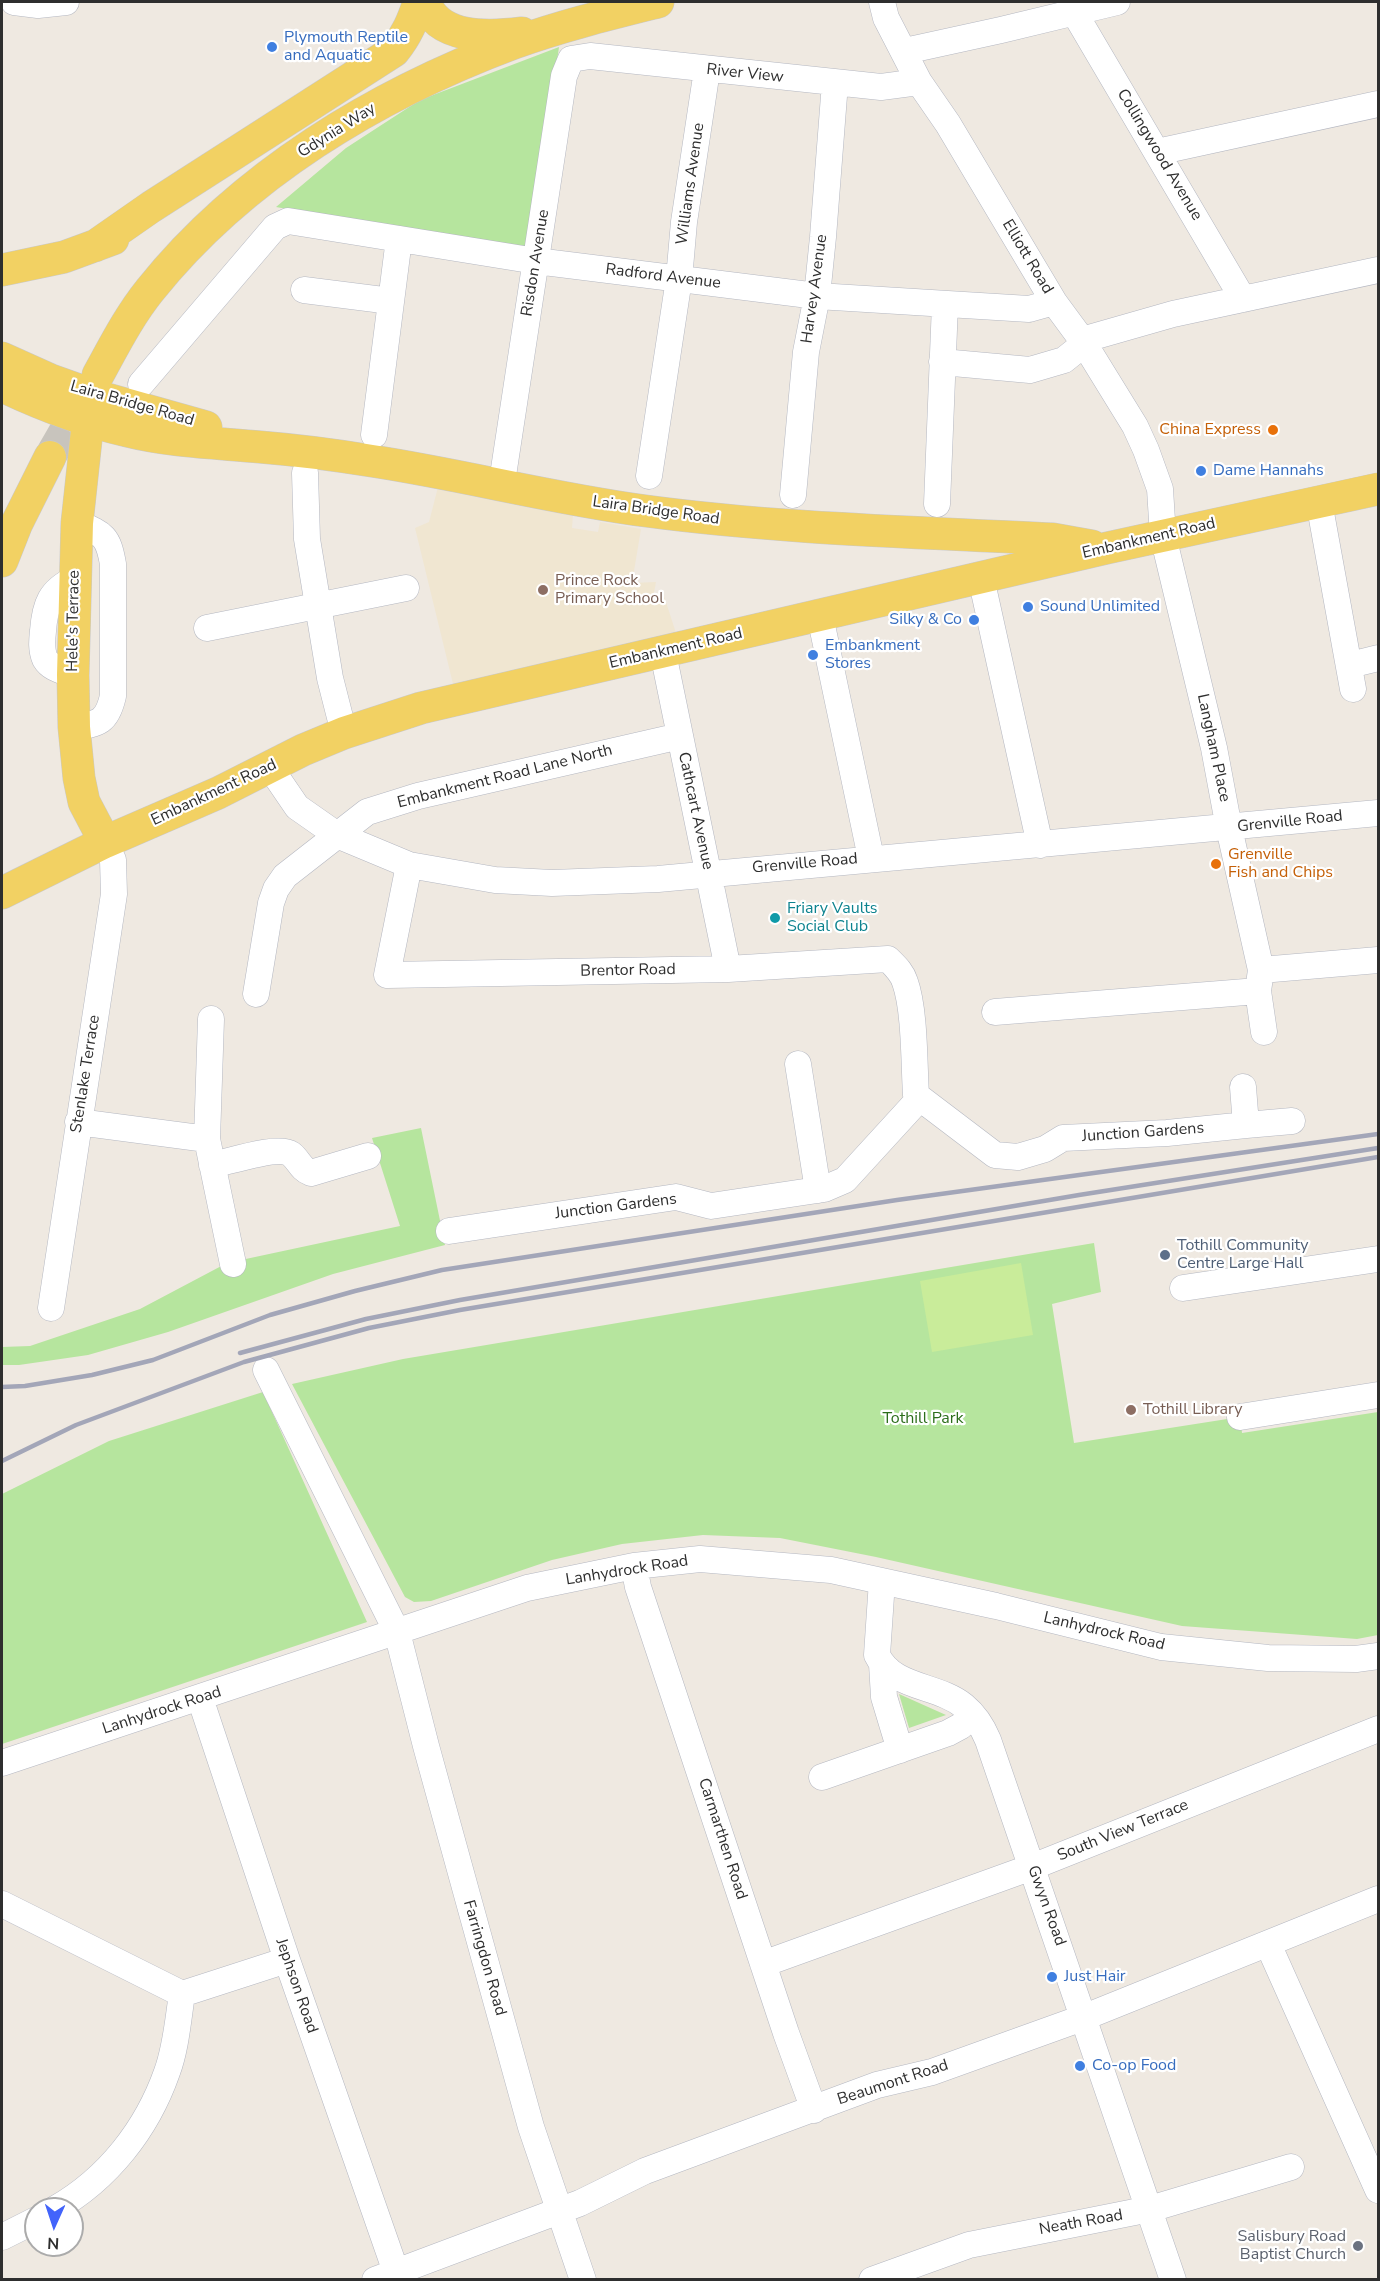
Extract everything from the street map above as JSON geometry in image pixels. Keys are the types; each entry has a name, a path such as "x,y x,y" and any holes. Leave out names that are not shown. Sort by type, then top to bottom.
{"main road":[{"path":"95,246 151,207 388,55 404,38 412,24 419,2"},
{"path":"425,2 436,22 461,32 517,33 565,27"},
{"name":"Gdynia Way","path":"94,397 128,321 149,291 215,220 306,147 365,112 428,80 514,44 565,27 658,2"},
{"path":"2,270 64,257 95,246 148,224 234,179 306,147"},
{"name":"Laira Bridge Road","path":"2,358 94,397 153,436 370,461 581,501 712,519 923,534 1053,539"},
{"name":"Laira Bridge Road","path":"2,386 32,401 94,397"},
{"name":"Hele's Terrace","path":"94,397 77,523 74,727 84,802 105,842"},
{"path":"2,561 17,523 50,456"},
{"name":"Embankment Road","path":"2,893 105,842 218,793 269,766 344,733 421,708 1107,548 1161,526 1378,467"},
{"name":"Embankment Road","path":"1053,539 1161,526 1318,502 1378,489"},
{"path":"1053,539 1107,548"}],"street":[{"path":"14,2 38,5 66,2"},
{"name":"Elliott Road","path":"882,2 886,18 919,81 948,124 1054,302 1083,342 1135,426 1160,489 1161,526"},
{"path":"905,51 1117,2"},
{"name":"Collingwood Avenue","path":"1074,12 1243,299"},
{"name":"River View","path":"571,59 590,56 881,87 919,81"},
{"name":"Risdon Avenue","path":"504,469 564,76 571,59"},
{"name":"Williams Avenue","path":"649,476 679,279 684,222 707,70"},
{"name":"Harvey Avenue","path":"793,495 806,352 817,296 835,83"},
{"path":"1157,153 1378,104"},
{"name":"Radford Avenue","path":"141,384 275,227 288,221 536,261 817,296 1029,309 1054,302"},
{"path":"374,435 399,239"},
{"path":"942,362 1030,370 1064,360 1083,342 1173,314 1378,270"},
{"path":"304,290 392,301"},
{"path":"937,504 945,304"},
{"path":"305,473 307,539 330,678 344,733"},
{"path":"1318,502 1351,677 1378,658"},
{"path":"74,727 101,721 109,714 113,696 113,564 110,545 102,533 77,523"},
{"name":"Langham Place","path":"1161,526 1214,748 1260,981 1264,1032"},
{"path":"981,578 1040,845"},
{"path":"207,628 406,588"},
{"path":"820,615 872,858"},
{"name":"Cathcart Avenue","path":"663,652 728,969"},
{"name":"Embankment Road Lane North","path":"256,994 271,903 276,889 285,876 367,812 418,796 680,735"},
{"name":"Grenville Road","path":"269,766 297,807 337,835 409,866 495,880 552,883 606,882 1378,813"},
{"name":"Stenlake Terrace","path":"51,1308 114,894 113,860 105,842"},
{"name":"Brentor Road","path":"409,866 387,975 728,969 888,959 900,970 906,982 910,1006 916,1095 920,1098"},
{"path":"995,1012 1260,981 1378,960"},
{"path":"211,1019 207,1139 233,1264"},
{"path":"798,1064 818,1190"},
{"path":"1243,1087 1246,1125"},
{"name":"Junction Gardens","path":"449,1231 676,1197 711,1206 818,1190 845,1180 920,1098 995,1155 1018,1157 1045,1149 1063,1138 1167,1133 1293,1121"},
{"path":"78,1122 207,1139"},
{"path":"212,1165 278,1150 290,1154 304,1170 311,1173 368,1156"},
{"path":"1183,1288 1378,1259"},
{"name":"Farringdon Road","path":"266,1370 397,1632 441,1802 531,2127 583,2280"},
{"path":"1240,1417 1378,1395"},
{"name":"Lanhydrock Road","path":"2,1763 527,1588 634,1566 700,1559 831,1570 996,1606 1161,1647 1268,1658 1356,1659 1378,1656"},
{"name":"Carmarthen Road","path":"634,1566 638,1587 814,2110"},
{"path":"882,1581 877,1655 882,1664 884,1697 900,1750"},
{"name":"Gwyn Road","path":"882,1664 894,1676 958,1702 979,1723 988,1740 1085,2016 1173,2280"},
{"name":"Jephson Road","path":"200,1698 286,1960 385,2276"},
{"path":"822,1778 948,1733 961,1726 972,1715"},
{"name":"South View Terrace","path":"763,1964 1032,1867 1378,1729"},
{"name":"Beaumont Road","path":"385,2276 600,2194 645,2171 877,2085 932,2072 1085,2016 1378,1899"},
{"path":"2,1904 182,1994 286,1960"},
{"path":"1268,1944 1378,2190"},
{"path":"74,2197 101,2175 132,2141 150,2111 168,2070 182,1994"},
{"name":"Neath Road","path":"872,2280 969,2245 1150,2209 1291,2167"},
{"path":"2,2237 24,2226"}],"shaded area":[{"name":"Prince Rock Primary School","path":"438,487 573,514 572,528 598,532 600,522 641,529 632,583 656,582 653,598 664,596 676,633 455,692 415,528 429,522"}],"green space":[{"path":"559,47 530,253 276,207 346,148 420,100"},
{"path":"421,1128 445,1245 333,1274 168,1332 88,1355 19,1365 2,1365 2,1347 30,1346 140,1309 227,1263 400,1226 372,1138"},
{"name":"Tothill Park","path":"1094,1243 1101,1292 1052,1304 1074,1443 1240,1417 1242,1433 1378,1412 1378,1635 1357,1639 1182,1626 876,1557 780,1538 703,1535 622,1544 552,1560 431,1601 414,1602 405,1597 292,1384 403,1359"},
{"path":"1021,1263 1033,1335 932,1352 920,1281"},
{"path":"263,1392 367,1622 2,1744 2,1494 109,1441"},
{"path":"899,1694 946,1715 909,1728"}],"tunnel":[{"path":"50,457 87,393"}],"railway":[{"path":"2,1387 25,1386 92,1375 153,1360 270,1315 442,1270 897,1200 1378,1134"},
{"path":"240,1353 366,1319 460,1300 1079,1195 1378,1148"},
{"path":"2,1461 76,1425 244,1362 369,1328 460,1310 1378,1157"}],"place":[{"name":"Plymouth Reptile and Aquatic","path":"272,47"},
{"name":"China Express","path":"1273,430"},
{"name":"Dame Hannahs","path":"1201,471"},
{"name":"Prince Rock Primary School","path":"543,590"},
{"name":"Sound Unlimited","path":"1028,607"},
{"name":"Silky & Co","path":"974,620"},
{"name":"Embankment Stores","path":"813,655"},
{"name":"Grenville Fish and Chips","path":"1216,864"},
{"name":"Friary Vaults Social Club","path":"775,918"},
{"name":"Tothill Community Centre Large Hall","path":"1165,1255"},
{"name":"Tothill Library","path":"1131,1410"},
{"name":"Just Hair","path":"1052,1977"},
{"name":"Co-op Food","path":"1080,2066"},
{"name":"Salisbury Road Baptist Church","path":"1358,2246"}]}
